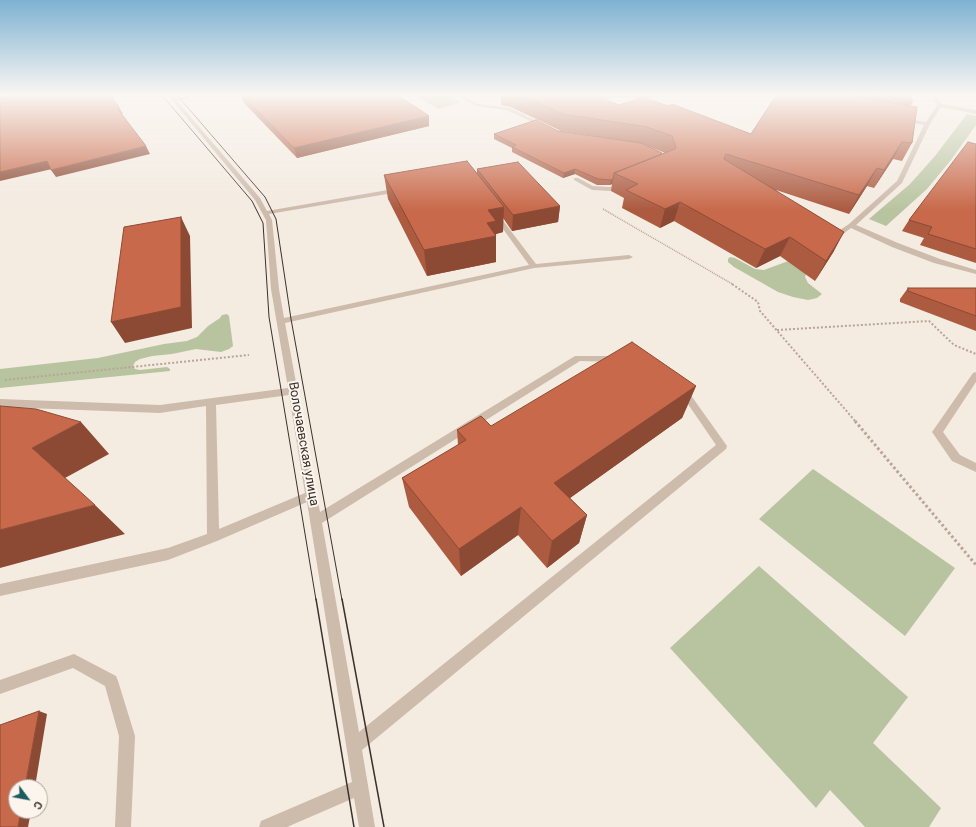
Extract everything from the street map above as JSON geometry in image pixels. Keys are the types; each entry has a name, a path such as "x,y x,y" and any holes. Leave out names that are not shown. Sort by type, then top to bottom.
{"street":[{"name":"Волочаевская улица","path":"202,133 258,199 269,220 281,321 312,495 367,827"},
{"path":"832,238 851,225 900,182 923,133"},
{"path":"576,179 592,188 612,189 632,180"},
{"path":"266,213 408,189"},
{"path":"492,210 534,266"},
{"path":"851,225 895,246 976,272"},
{"path":"281,321 534,266 629,257"},
{"path":"316,521 578,358 625,360"},
{"path":"976,375 938,432 956,458 976,468"},
{"path":"353,747 722,446 681,388 675,384"},
{"path":"0,403 160,409 294,391"},
{"path":"211,402 213,537"},
{"path":"0,590 168,554 213,537 312,495"},
{"path":"0,687 74,661 111,681 127,736 123,827"},
{"path":"267,827 360,788"}],"path":[{"path":"602,188 599,206 741,289 758,302 760,311 976,565"},
{"path":"777,330 929,321 954,345 976,354"},
{"path":"0,381 249,355"}],"green space":[{"path":"953,133 971,133 951,160 927,189 886,226 869,219 910,184 935,156"},
{"path":"833,252 807,272 805,277 808,283 822,294 817,298 808,300 778,292 734,267 728,262 730,257 735,258 755,269 764,270 791,260"},
{"path":"227,314 229,316 233,346 229,349 221,352 196,349 152,356 140,359 135,362 133,366 135,369 140,370 167,367 170,371 0,388 0,369 98,358 164,344 187,341 197,337 222,315"},
{"path":"813,469 955,568 905,636 759,519"},
{"path":"759,566 908,697 873,743 941,808 929,827 865,827 830,790 816,808 670,648"}],"building":[{"path":"0,133 136,133 146,146 51,170 47,161 0,172"},
{"path":"279,133 359,133 294,148"},
{"path":"498,133 569,133 641,143 662,154 614,173 613,179 611,180 598,179 575,169 564,173 512,147 516,145 494,134"},
{"path":"663,133 747,133 751,134 752,133 913,133 912,143 902,142 884,170 877,168 859,195 726,154 724,159 844,232 826,261 790,237 765,249 680,202 665,209 626,190 638,184 614,173 675,149 676,147 672,136"},
{"path":"968,142 976,144 976,249 928,234 932,227 909,220"},
{"path":"467,161 504,207 488,210 496,221 487,223 496,236 424,250 384,175"},
{"path":"518,162 560,206 513,215 477,169"},
{"path":"181,217 181,307 111,322 124,227"},
{"path":"908,288 976,288 976,316 908,291"},
{"path":"632,342 696,386 554,483 587,515 552,541 521,507 459,549 402,478 466,440 457,430 481,416 491,426"},
{"path":"0,406 36,409 81,422 32,448 95,505 0,530"},
{"path":"39,711 26,779 8,779 8,819 20,819 18,827 0,827 0,725"}],"tram line":[{"path":"194,133 252,201 263,223 269,317 316,600"},
{"path":"209,133 265,197 276,219 291,319 342,600"},
{"path":"316,599 354,827"},
{"path":"342,599 384,827"}]}
